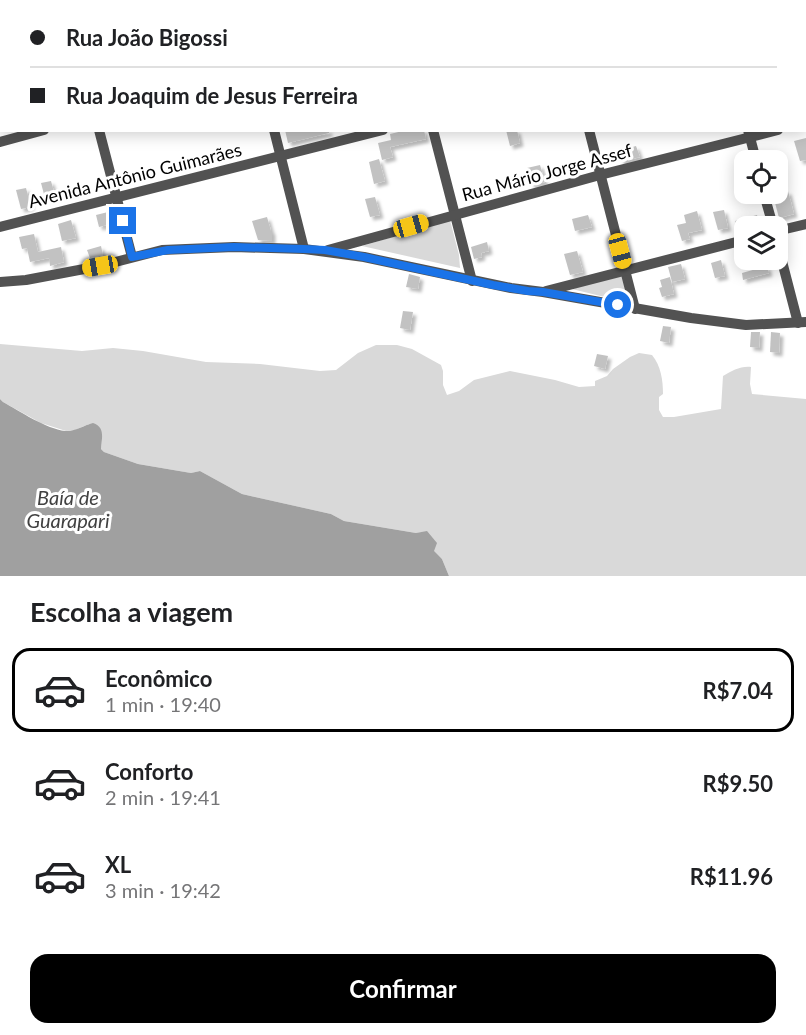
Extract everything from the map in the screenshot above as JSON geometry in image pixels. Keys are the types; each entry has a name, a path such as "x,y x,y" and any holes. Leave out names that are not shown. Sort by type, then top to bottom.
{"street":[{"path":"0,142 37,132"},
{"path":"100,132 132,257"},
{"path":"275,132 304,249"},
{"name":"Avenida Antônio Guimarães","path":"0,227 375,132"},
{"path":"434,132 472,281"},
{"path":"589,132 635,309"},
{"path":"749,134 753,150"},
{"name":"Rua Mário Jorge Assef","path":"325,250 749,134"},
{"path":"788,228 806,224"},
{"path":"543,292 734,243"},
{"path":"0,282 26,280 100,266 168,250 234,247 325,250 472,281 691,318 746,325 802,323 786,270"}],"shaded area":[{"path":"450,220 460,268 362,246"},
{"path":"623,274 629,303 572,289"},
{"path":"0,344 82,351 113,348 206,362 260,364 320,371 336,370 358,353 376,345 397,345 412,349 441,365 443,385 447,395 459,391 474,380 510,371 579,387 595,386 595,381 607,376 613,369 639,353 652,355 659,368 663,394 659,397 659,410 663,417 721,409 723,376 740,368 751,367 752,394 806,399 806,576 449,576 442,559 433,551 427,532 416,533 344,521 331,514 242,494 200,471 191,473 138,464 104,452 101,449 102,439 89,424 66,431 41,423 0,399"}],"water":[{"name":"Baía de Guarapari","path":"0,399 33,419 58,430 69,431 93,423 101,430 101,449 104,452 138,464 191,473 200,471 242,494 331,514 344,521 416,533 427,531 437,543 434,551 442,559 449,576 0,576"}],"building":[{"path":"285,132 329,132 329,133 288,143"},
{"path":"424,132 426,139 390,147 393,157 382,160 378,143 391,140 390,134"},
{"path":"506,132 517,132 520,143 510,146"},
{"path":"806,138 806,160 800,161 794,141"},
{"path":"636,146 640,157 621,162 618,151"},
{"path":"379,159 385,181 374,184 369,162"},
{"path":"540,165 545,182 531,185 527,168"},
{"path":"51,181 55,196 45,198 41,183"},
{"path":"26,188 31,207 21,209 16,190"},
{"path":"788,191 794,214 778,216 775,204 788,204"},
{"path":"375,197 380,215 370,217 365,199"},
{"path":"724,210 728,228 718,230 713,212"},
{"path":"112,211 115,223 99,227 96,215"},
{"path":"697,211 702,230 688,233 690,239 682,241 677,225 686,223 684,215"},
{"path":"588,215 592,227 575,231 572,219"},
{"path":"267,217 272,231 272,241 258,240 252,221"},
{"path":"71,220 76,238 62,241 58,224"},
{"path":"34,234 38,252 61,247 64,262 50,266 49,258 30,262 27,248 22,249 19,237"},
{"path":"487,242 489,251 481,253 482,257 474,259 471,247"},
{"path":"101,246 103,255 90,258 87,250"},
{"path":"577,251 583,272 570,275 564,254"},
{"path":"721,260 725,276 715,278 711,263"},
{"path":"681,264 685,279 672,282 668,267"},
{"path":"768,270 769,273 743,280 742,273"},
{"path":"409,274 420,277 418,289 406,287"},
{"path":"670,277 674,294 662,297 659,288 662,287 660,280"},
{"path":"403,311 413,312 410,330 400,328"},
{"path":"663,326 671,327 669,343 660,341"},
{"path":"751,332 760,332 759,348 750,347"},
{"path":"771,332 780,333 779,353 770,352"},
{"path":"597,354 608,356 605,369 594,366"}],"route":[{"path":"123,221 132,257 162,250 234,247 325,250 493,285 618,305"}]}
